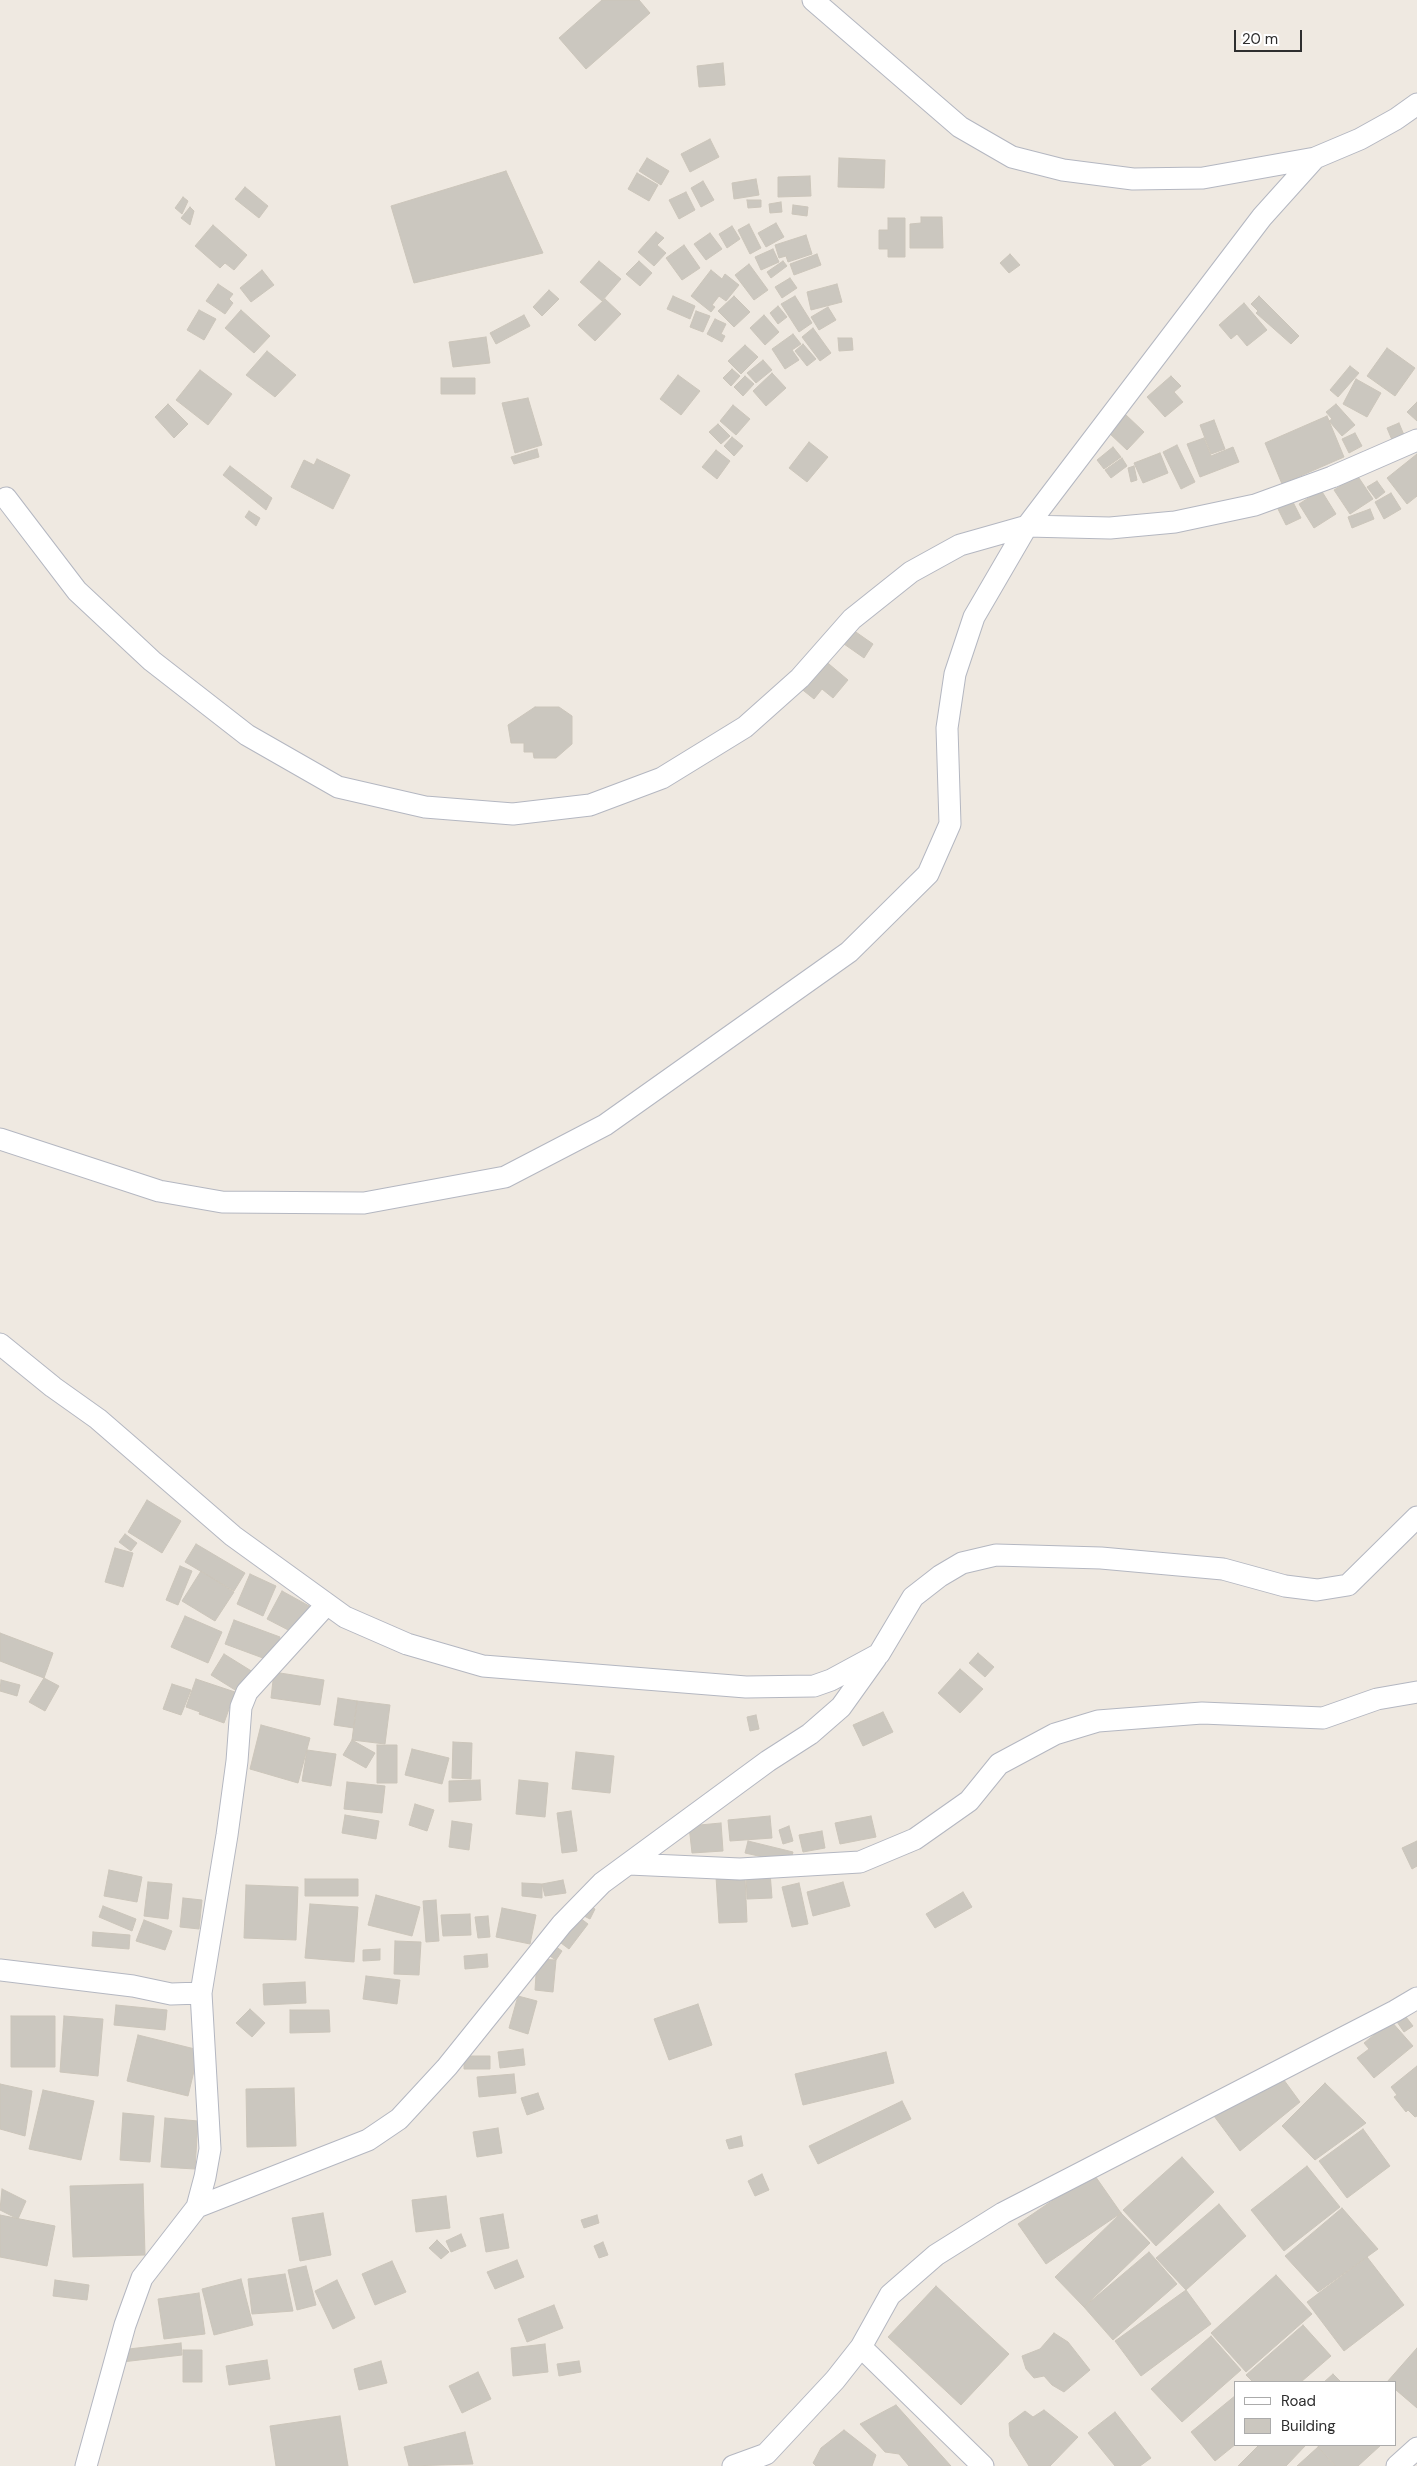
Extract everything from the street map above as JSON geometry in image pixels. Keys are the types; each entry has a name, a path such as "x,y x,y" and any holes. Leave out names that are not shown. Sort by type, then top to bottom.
{"street":[{"path":"812,0 960,127 1012,157 1063,170 1133,179 1203,178 1315,158 1360,138 1396,119 1417,104"},
{"path":"0,1139 159,1191 222,1202 364,1203 506,1177 605,1125 849,952 928,874 950,824 947,728 955,674 974,616 1028,526 1262,217 1315,158"},
{"path":"6,498 77,591 152,662 247,735 338,787 425,807 513,814 590,805 662,778 745,727 800,678 852,619 911,572 960,545 1028,526 1110,528 1175,522 1255,505 1332,477 1417,440"},
{"path":"0,1344 53,1387 98,1419 233,1536 345,1617 407,1644 483,1666 746,1687 814,1686 832,1680 879,1654"},
{"path":"197,2207 368,2140 399,2119 447,2067 562,1924 602,1883 740,1781 810,1734 835,1713 879,1654 913,1597 940,1576 970,1561 996,1555 1110,1559 1223,1569 1285,1586 1317,1590 1348,1585 1417,1517"},
{"path":"86,2466 125,2325 142,2278 197,2207 210,2149 200,1993 227,1835 237,1761 240,1706 246,1692 327,1604"},
{"path":"629,1864 740,1869 860,1862 915,1839 969,1800 999,1764 1055,1734 1098,1721 1202,1713 1323,1718 1377,1699 1417,1692"},
{"path":"0,1970 133,1986 171,1994 200,1993"},
{"path":"733,2466 772,2460 861,2347 890,2295 936,2255 1003,2213 1417,1998"},
{"path":"861,2347 983,2466"},
{"path":"1397,2466 1417,2448"}],"building":[{"path":"602,0 639,0 650,13 586,69 559,38"},
{"path":"723,63 725,85 699,87 697,66"},
{"path":"710,139 719,157 690,172 681,154"},
{"path":"647,158 669,171 661,185 639,171"},
{"path":"839,158 885,160 884,188 838,187"},
{"path":"506,171 543,253 414,283 391,206"},
{"path":"637,173 658,185 649,201 628,189"},
{"path":"810,176 811,196 778,197 778,177"},
{"path":"756,179 759,195 734,199 732,183"},
{"path":"703,181 714,200 701,207 691,188"},
{"path":"245,187 268,206 259,218 235,199"},
{"path":"686,192 695,210 679,219 669,200"},
{"path":"183,197 188,201 182,214 175,208"},
{"path":"747,200 761,200 761,207 748,208"},
{"path":"781,202 782,212 770,213 769,204"},
{"path":"793,205 808,207 807,216 792,214"},
{"path":"190,207 194,211 190,225 181,218"},
{"path":"921,217 942,217 943,248 910,248 910,224 921,223"},
{"path":"888,218 905,218 905,257 888,257 888,249 879,249 879,230 888,230"},
{"path":"776,223 784,237 766,247 758,233"},
{"path":"749,224 761,248 750,254 738,230"},
{"path":"213,225 247,255 234,270 225,263 220,268 195,246"},
{"path":"732,226 740,239 727,248 719,234"},
{"path":"656,232 664,238 657,245 666,253 654,266 638,252"},
{"path":"710,233 722,249 706,260 694,244"},
{"path":"806,235 812,254 788,262 786,256 779,258 775,245"},
{"path":"684,245 700,268 682,280 666,258"},
{"path":"773,249 779,262 761,270 755,257"},
{"path":"817,254 821,265 794,275 790,264"},
{"path":"1010,254 1020,265 1009,273 1000,263"},
{"path":"599,261 621,279 602,301 580,282"},
{"path":"639,261 652,273 640,286 626,274"},
{"path":"783,261 787,266 771,278 767,272"},
{"path":"749,264 768,290 754,300 735,275"},
{"path":"262,270 274,285 251,302 240,288"},
{"path":"711,270 722,279 725,274 739,285 726,301 719,296 712,305 715,307 711,312 691,296"},
{"path":"790,278 797,288 782,298 775,287"},
{"path":"218,284 233,294 229,299 233,303 225,314 206,301"},
{"path":"837,284 842,302 811,310 807,292"},
{"path":"549,290 559,299 542,316 533,307"},
{"path":"673,296 695,306 690,319 667,309"},
{"path":"734,296 750,312 734,327 718,311"},
{"path":"795,296 812,323 799,332 781,304"},
{"path":"1259,296 1299,336 1291,344 1256,313 1258,311 1251,304"},
{"path":"605,299 621,314 595,341 578,325"},
{"path":"1244,303 1267,330 1247,346 1237,334 1231,339 1219,325"},
{"path":"778,306 787,317 778,324 770,313"},
{"path":"828,307 836,320 819,330 811,317"},
{"path":"199,310 216,319 204,340 187,330"},
{"path":"241,310 270,336 254,353 225,328"},
{"path":"696,311 710,316 703,332 690,327"},
{"path":"524,315 530,326 496,344 490,333"},
{"path":"764,315 779,332 765,345 750,328"},
{"path":"715,319 726,324 721,334 725,336 722,342 707,334"},
{"path":"813,328 831,353 820,361 802,337"},
{"path":"793,334 801,344 792,350 799,360 785,369 772,349"},
{"path":"486,337 490,363 453,367 449,342"},
{"path":"838,338 852,338 853,350 839,351"},
{"path":"803,344 816,359 807,366 795,351"},
{"path":"745,345 758,357 741,374 728,361"},
{"path":"1387,348 1415,368 1395,396 1367,376"},
{"path":"267,351 296,375 275,397 246,375"},
{"path":"763,360 772,370 756,383 747,373"},
{"path":"1350,366 1359,373 1338,397 1330,390"},
{"path":"732,369 740,376 731,386 723,378"},
{"path":"200,370 232,394 208,425 176,400"},
{"path":"772,373 786,388 766,406 753,391"},
{"path":"678,375 700,391 681,415 660,399"},
{"path":"745,376 754,384 743,396 734,387"},
{"path":"1171,376 1181,386 1174,392 1183,402 1165,417 1147,397"},
{"path":"441,378 475,378 475,394 441,394"},
{"path":"1356,379 1381,393 1367,417 1343,404"},
{"path":"528,398 542,445 515,453 502,403"},
{"path":"1417,402 1417,421 1407,412"},
{"path":"168,404 188,424 174,438 155,417"},
{"path":"1336,404 1355,425 1342,436 1329,421 1332,419 1326,412"},
{"path":"733,405 750,419 736,435 720,421"},
{"path":"1125,414 1144,432 1127,450 1108,432"},
{"path":"1327,416 1344,457 1282,484 1265,443"},
{"path":"1214,420 1225,449 1211,454 1200,425"},
{"path":"1399,423 1404,435 1392,440 1387,428"},
{"path":"718,424 730,436 721,444 709,432"},
{"path":"1355,433 1362,446 1349,453 1342,439"},
{"path":"732,437 743,446 734,456 724,446"},
{"path":"1204,438 1211,456 1233,447 1239,462 1200,477 1187,444"},
{"path":"809,442 828,457 807,482 789,468"},
{"path":"1177,445 1195,482 1181,489 1163,452"},
{"path":"1113,447 1121,457 1104,469 1097,460"},
{"path":"537,449 539,457 514,464 511,457"},
{"path":"716,450 730,461 717,479 702,467"},
{"path":"1160,453 1168,473 1143,483 1134,463"},
{"path":"1417,454 1417,496 1407,504 1387,478"},
{"path":"1122,458 1127,466 1111,478 1105,470"},
{"path":"317,459 350,475 333,509 291,487 304,460 314,465"},
{"path":"230,466 272,498 266,510 223,475"},
{"path":"1134,466 1137,480 1131,482 1128,468"},
{"path":"1357,475 1373,499 1350,514 1334,490"},
{"path":"1377,481 1385,492 1376,499 1367,487"},
{"path":"1321,490 1336,514 1314,528 1299,504"},
{"path":"1391,493 1401,509 1384,519 1375,502"},
{"path":"1291,498 1301,518 1286,525 1276,505"},
{"path":"1370,509 1374,519 1352,528 1348,517"},
{"path":"249,511 260,518 256,526 245,517"},
{"path":"853,630 873,644 864,658 844,644"},
{"path":"823,659 848,680 833,698 822,689 814,699 799,687"},
{"path":"535,707 559,707 572,716 572,744 556,758 534,758 533,752 524,752 524,743 511,743 508,725"},
{"path":"147,1500 181,1521 162,1553 128,1532"},
{"path":"125,1534 137,1543 131,1551 119,1542"},
{"path":"196,1544 245,1573 234,1591 185,1562"},
{"path":"115,1548 133,1553 123,1587 105,1582"},
{"path":"180,1566 192,1571 178,1605 166,1600"},
{"path":"201,1571 234,1592 215,1621 182,1601"},
{"path":"250,1574 276,1586 263,1616 237,1604"},
{"path":"282,1591 311,1607 296,1634 267,1619"},
{"path":"185,1616 222,1632 208,1663 171,1647"},
{"path":"234,1620 280,1637 271,1661 225,1644"},
{"path":"0,1633 53,1653 44,1678 0,1661"},
{"path":"978,1653 994,1667 985,1677 969,1663"},
{"path":"224,1654 253,1672 240,1693 211,1675"},
{"path":"960,1669 983,1689 960,1713 938,1693"},
{"path":"274,1672 324,1680 320,1705 271,1698"},
{"path":"44,1678 59,1686 45,1711 29,1702"},
{"path":"196,1679 235,1692 224,1723 186,1707"},
{"path":"1,1680 20,1685 17,1696 0,1691"},
{"path":"172,1684 191,1690 181,1715 163,1709"},
{"path":"338,1698 357,1701 354,1728 334,1725"},
{"path":"357,1701 390,1705 385,1744 352,1740"},
{"path":"883,1712 893,1732 863,1746 853,1725"},
{"path":"756,1715 759,1729 750,1731 747,1717"},
{"path":"261,1725 310,1738 298,1783 250,1769"},
{"path":"352,1740 375,1753 366,1768 343,1755"},
{"path":"453,1742 472,1743 471,1779 452,1778"},
{"path":"377,1745 397,1745 397,1783 377,1783"},
{"path":"412,1749 449,1758 442,1784 405,1775"},
{"path":"307,1750 336,1754 331,1786 302,1781"},
{"path":"576,1752 614,1756 610,1793 572,1789"},
{"path":"480,1780 481,1800 449,1802 449,1781"},
{"path":"519,1780 548,1783 545,1817 516,1814"},
{"path":"347,1782 385,1786 382,1813 344,1809"},
{"path":"415,1804 434,1810 427,1831 409,1825"},
{"path":"571,1811 577,1851 562,1853 557,1813"},
{"path":"345,1815 379,1821 376,1839 342,1833"},
{"path":"770,1816 772,1838 730,1841 728,1820"},
{"path":"871,1816 876,1837 840,1844 835,1823"},
{"path":"452,1821 472,1824 469,1850 449,1847"},
{"path":"721,1823 723,1851 692,1853 689,1826"},
{"path":"789,1826 793,1841 783,1844 779,1830"},
{"path":"822,1831 825,1848 803,1852 799,1835"},
{"path":"748,1841 793,1852 790,1863 745,1853"},
{"path":"1417,1841 1417,1866 1412,1869 1402,1848"},
{"path":"109,1870 142,1877 137,1902 104,1896"},
{"path":"770,1872 772,1898 747,1899 746,1873"},
{"path":"745,1876 747,1922 719,1923 716,1877"},
{"path":"305,1879 358,1879 358,1896 305,1896"},
{"path":"563,1880 566,1893 545,1896 542,1884"},
{"path":"148,1882 172,1884 168,1919 144,1916"},
{"path":"843,1882 850,1906 813,1916 807,1892"},
{"path":"522,1883 542,1884 542,1898 522,1896"},
{"path":"799,1883 808,1924 792,1927 782,1887"},
{"path":"246,1885 298,1887 296,1940 244,1938"},
{"path":"963,1892 972,1907 935,1928 926,1914"},
{"path":"376,1895 420,1907 412,1936 368,1925"},
{"path":"183,1898 202,1900 199,1929 180,1927"},
{"path":"436,1900 439,1941 426,1942 423,1901"},
{"path":"310,1904 358,1907 354,1962 305,1958"},
{"path":"587,1905 595,1909 590,1919 582,1915"},
{"path":"103,1906 136,1919 132,1931 99,1917"},
{"path":"502,1908 536,1915 530,1944 496,1937"},
{"path":"470,1914 471,1935 443,1936 441,1915"},
{"path":"576,1915 588,1924 569,1949 557,1940"},
{"path":"488,1916 490,1937 478,1938 475,1917"},
{"path":"144,1920 172,1931 165,1950 136,1941"},
{"path":"93,1932 130,1935 129,1949 92,1946"},
{"path":"395,1941 421,1942 419,1975 394,1974"},
{"path":"552,1944 562,1951 556,1960 545,1953"},
{"path":"380,1949 380,1960 363,1961 363,1950"},
{"path":"487,1954 488,1967 465,1969 464,1956"},
{"path":"537,1959 556,1960 553,1992 535,1990"},
{"path":"366,1976 400,1980 397,2004 363,1999"},
{"path":"305,1982 306,2003 264,2005 263,1984"},
{"path":"518,1996 537,2001 528,2034 509,2028"},
{"path":"698,2004 712,2045 669,2060 654,2019"},
{"path":"116,2005 167,2010 165,2030 114,2025"},
{"path":"250,2009 265,2023 252,2037 236,2023"},
{"path":"290,2010 329,2010 330,2032 290,2033"},
{"path":"1403,2013 1413,2026 1404,2032 1395,2019"},
{"path":"11,2016 55,2016 55,2067 11,2067"},
{"path":"64,2016 103,2019 98,2076 60,2072"},
{"path":"1391,2021 1413,2046 1374,2078 1357,2058 1369,2049 1364,2043"},
{"path":"138,2035 199,2050 188,2096 127,2081"},
{"path":"523,2049 525,2065 500,2068 498,2052"},
{"path":"886,2052 894,2083 803,2105 795,2074"},
{"path":"464,2056 490,2056 490,2069 464,2069"},
{"path":"1417,2066 1417,2116 1415,2117 1408,2110 1406,2112 1394,2097 1397,2095 1391,2087"},
{"path":"514,2074 516,2093 479,2097 477,2077"},
{"path":"1281,2076 1300,2102 1240,2151 1214,2116"},
{"path":"1325,2083 1366,2123 1315,2160 1282,2126"},
{"path":"0,2084 32,2091 25,2136 0,2129"},
{"path":"294,2088 296,2146 247,2147 246,2089"},
{"path":"43,2090 94,2101 81,2160 29,2149"},
{"path":"538,2093 544,2109 527,2115 521,2098"},
{"path":"902,2101 911,2119 818,2164 809,2146"},
{"path":"123,2113 154,2116 150,2162 120,2160"},
{"path":"165,2118 198,2121 195,2169 161,2167"},
{"path":"498,2128 502,2153 477,2157 473,2132"},
{"path":"1363,2129 1390,2166 1347,2198 1319,2161"},
{"path":"741,2136 743,2146 729,2149 726,2140"},
{"path":"1182,2157 1214,2192 1156,2246 1123,2210"},
{"path":"1307,2166 1340,2207 1284,2251 1251,2210"},
{"path":"1093,2173 1121,2213 1046,2264 1018,2224"},
{"path":"762,2174 769,2190 755,2196 748,2181"},
{"path":"143,2184 145,2255 73,2257 70,2186"},
{"path":"2,2189 26,2201 18,2219 0,2210"},
{"path":"446,2196 450,2228 416,2232 412,2200"},
{"path":"1219,2204 1246,2236 1186,2290 1156,2258"},
{"path":"1342,2208 1378,2249 1318,2292 1285,2256"},
{"path":"323,2213 331,2255 300,2261 292,2218"},
{"path":"1121,2213 1150,2243 1084,2307 1055,2277"},
{"path":"503,2214 509,2248 486,2252 480,2218"},
{"path":"0,2215 55,2226 47,2266 0,2257"},
{"path":"597,2215 599,2223 584,2228 581,2220"},
{"path":"461,2234 466,2246 451,2252 446,2241"},
{"path":"437,2240 449,2252 441,2259 429,2248"},
{"path":"603,2242 608,2255 599,2258 594,2246"},
{"path":"1149,2252 1177,2284 1113,2340 1084,2307"},
{"path":"1367,2257 1404,2305 1344,2351 1307,2302"},
{"path":"517,2260 524,2277 495,2289 487,2272"},
{"path":"392,2261 406,2292 375,2305 362,2274"},
{"path":"306,2266 316,2305 297,2310 288,2270"},
{"path":"285,2274 293,2311 252,2314 248,2279"},
{"path":"1276,2275 1312,2314 1246,2372 1211,2333"},
{"path":"241,2279 253,2325 214,2335 202,2289"},
{"path":"55,2280 89,2285 87,2300 53,2296"},
{"path":"337,2280 355,2318 333,2329 315,2291"},
{"path":"936,2286 1009,2354 961,2405 888,2337"},
{"path":"1186,2290 1211,2324 1141,2376 1115,2341"},
{"path":"199,2293 205,2334 164,2339 158,2299"},
{"path":"554,2305 563,2328 527,2342 518,2319"},
{"path":"1303,2325 1331,2356 1302,2381 1252,2381 1246,2375"},
{"path":"1054,2333 1068,2342 1090,2370 1064,2392 1052,2385 1044,2376 1034,2378 1026,2369 1022,2356 1040,2349"},
{"path":"1211,2336 1241,2370 1182,2422 1151,2389"},
{"path":"181,2343 182,2355 122,2362 120,2350"},
{"path":"545,2344 548,2372 513,2376 511,2348"},
{"path":"1417,2348 1417,2408 1397,2391 1397,2381 1388,2381"},
{"path":"183,2350 202,2350 202,2382 183,2382"},
{"path":"267,2360 270,2379 229,2385 226,2366"},
{"path":"381,2361 387,2383 359,2390 354,2369"},
{"path":"579,2361 581,2372 559,2376 557,2364"},
{"path":"478,2372 491,2399 462,2413 449,2386"},
{"path":"1333,2374 1340,2381 1325,2381"},
{"path":"1234,2397 1234,2446 1215,2461 1191,2432"},
{"path":"896,2405 951,2466 909,2466 899,2454 885,2452 860,2424"},
{"path":"1044,2410 1078,2437 1050,2466 1029,2466 1010,2436 1009,2423 1025,2411 1033,2417"},
{"path":"1115,2412 1151,2458 1140,2466 1115,2466 1088,2433"},
{"path":"340,2416 348,2466 276,2466 270,2426"},
{"path":"844,2430 876,2455 872,2466 816,2466 813,2463 821,2448"},
{"path":"465,2432 473,2464 409,2466 404,2447"},
{"path":"1258,2446 1305,2446 1286,2466 1238,2466"},
{"path":"1380,2446 1358,2466 1335,2466 1318,2447"},
{"path":"1318,2447 1336,2466 1297,2466"}]}
